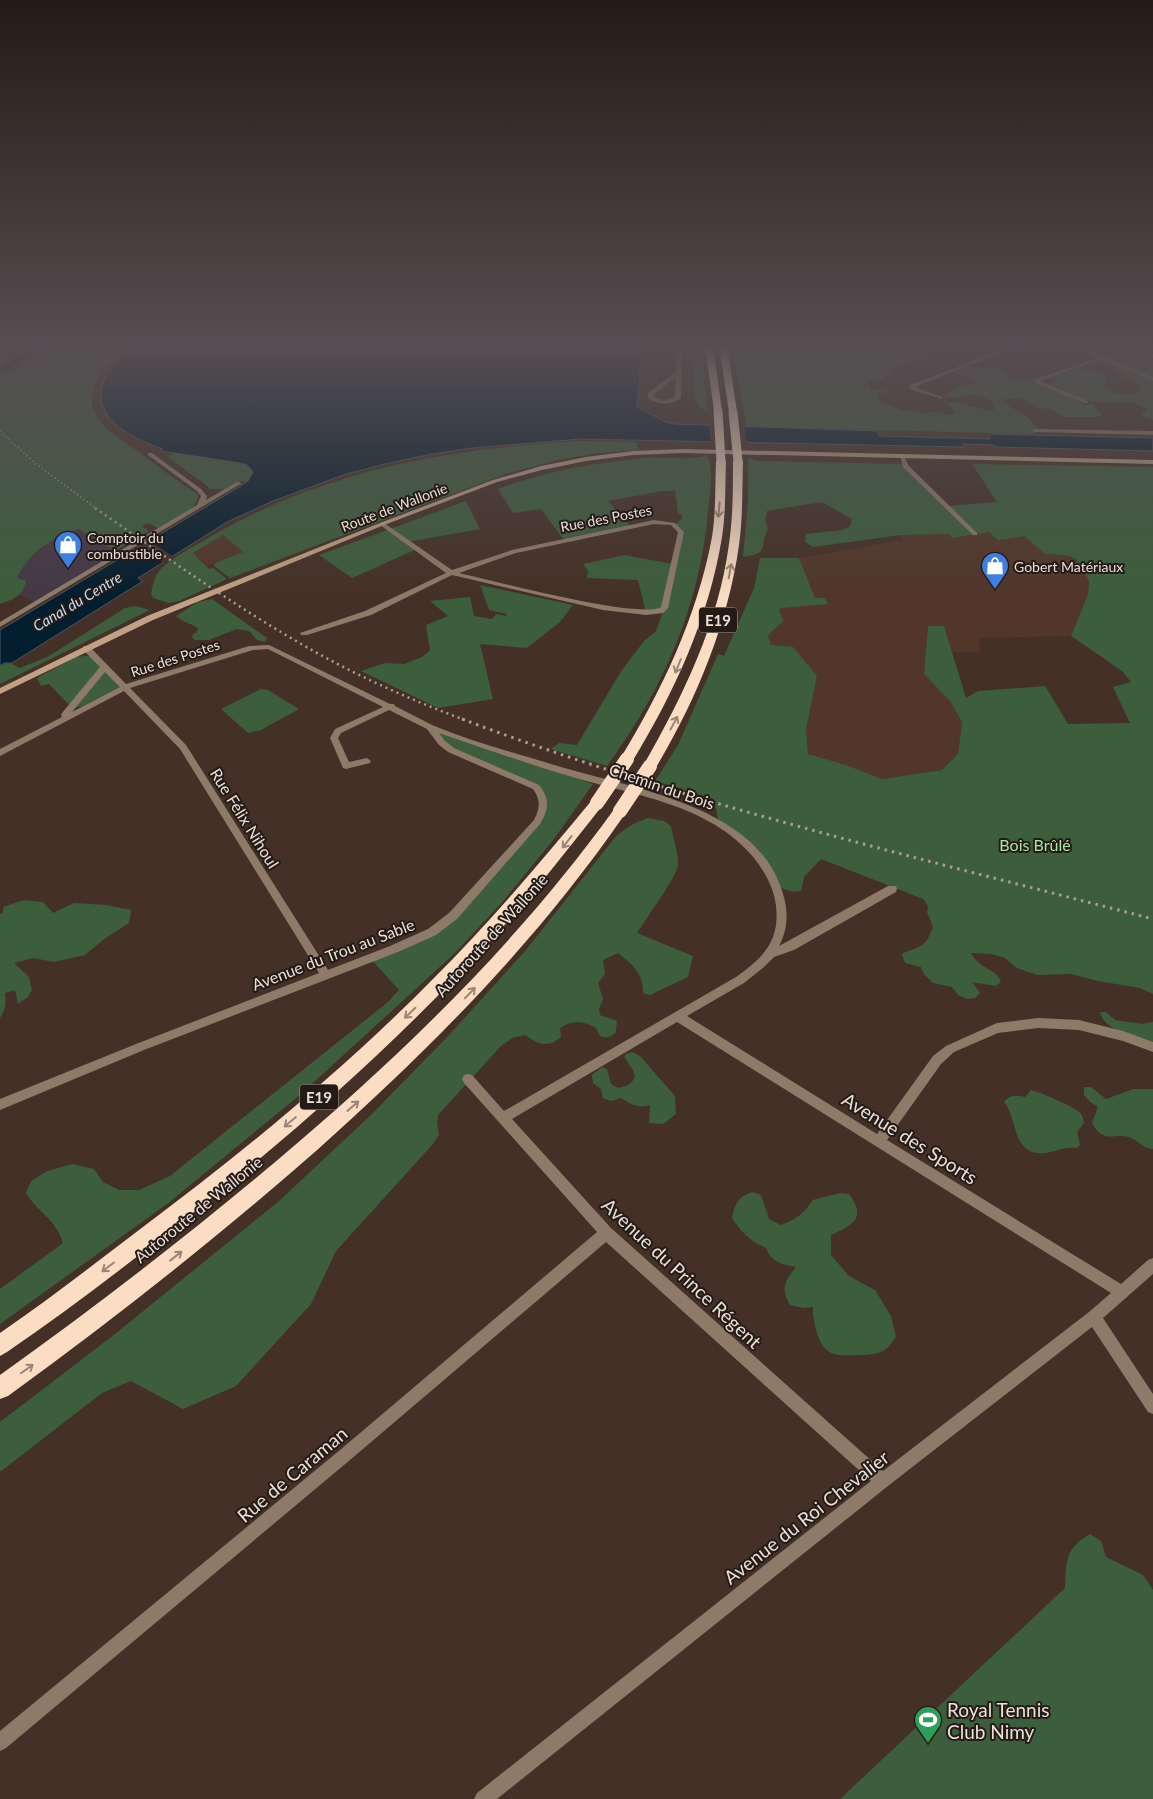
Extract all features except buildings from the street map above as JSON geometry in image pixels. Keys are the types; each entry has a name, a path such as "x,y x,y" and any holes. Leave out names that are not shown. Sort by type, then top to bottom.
{"highway":[{"name":"Autoroute de Wallonie","path":"0,1346 39,1319 206,1193 343,1077 448,976 527,890 597,803 627,759 670,686 692,630 708,580 717,536 721,461 719,429"},
{"name":"Autoroute de Wallonie","path":"0,1388 54,1350 222,1220 365,1096 471,993 534,923 587,857 650,766 691,690 713,635 728,584 736,539 739,500 735,429"}],"main road":[{"name":"Route de Wallonie","path":"0,690 150,618 382,524 519,474 564,463 608,455 683,451 1153,462"}],"street":[{"path":"1034,431 1153,433"},
{"path":"150,454 199,490 204,496 199,508"},
{"path":"902,456 905,466 975,534"},
{"path":"0,625 239,483"},
{"path":"199,490 208,492 228,490"},
{"name":"Rue des Postes","path":"304,633 375,610 451,573 514,550 646,523 670,523 679,528 681,532 664,608 655,612 640,613 603,608 451,573 382,524"},
{"name":"Avenue du Trou au Sable","path":"0,1105 149,1044 416,940 444,924 460,909 543,813 546,804 536,787 451,750 442,743 430,727 391,706 340,684 269,647 259,646 232,654"},
{"name":"Rue des Postes","path":"86,648 126,688"},
{"name":"Rue des Postes","path":"53,724 126,688 232,654"},
{"name":"Rue des Postes","path":"0,753 24,742 69,712 105,666"},
{"name":"Rue Félix Nihoul","path":"126,688 183,748 326,975"},
{"path":"367,761 346,766 334,738 338,731 391,706"},
{"name":"Chemin du Bois","path":"430,727 539,764 666,802 719,823 751,848 764,864 780,893 783,918 779,937 770,954 740,980 503,1118"},
{"path":"770,954 790,947 892,889"},
{"name":"Avenue des Sports","path":"677,1016 1122,1292"},
{"path":"879,1141 937,1060 950,1049 997,1028 1038,1023 1079,1025 1123,1036 1153,1047"},
{"name":"Avenue du Prince Régent","path":"468,1079 606,1233 884,1481"},
{"name":"Rue de Caraman","path":"0,1742 346,1456 606,1233"},
{"name":"Avenue du Roi Chevalier","path":"483,1799 1094,1317 1153,1265"},
{"path":"1094,1317 1153,1407"}],"shaded area":[{"path":"79,528 115,551 114,555 37,603 19,595 26,582 17,578 22,565 60,534"},
{"path":"989,532 998,540 1024,535 1045,554 1066,555 1076,559 1089,581 1088,594 1071,636 979,638 980,652 952,652 948,639 950,701 962,722 958,754 942,770 882,779 808,754 806,730 817,676 771,645 768,635 784,621 778,611 781,608 815,598 799,558 903,540 901,535 949,534 952,538"},
{"path":"223,535 243,552 207,566 193,553"}],"green space":[{"path":"0,429 108,429 198,494 197,501 189,511 158,528 148,523 142,526 149,531 115,551 79,529 51,541 35,554 22,569 17,578 26,581 20,594 0,604"},
{"path":"827,429 1039,429 1034,434"},
{"path":"578,441 635,442 640,450 596,453 558,460 506,474 230,578 214,566 215,563 243,552 223,535 193,553 209,569 213,568 227,579 179,601 169,603 153,598 151,594 158,572 177,556 254,514 298,495 343,479 434,457 481,450"},
{"path":"174,453 239,463 247,465 253,472 247,482 241,481 228,489 208,489 209,487 167,457"},
{"path":"707,455 711,475 710,490 704,546 697,580 676,646 661,677 627,737 607,766 551,749 559,743 577,745 620,673 644,641 656,631 664,609 646,613 638,580 587,578 588,571 583,564 624,555 673,564 681,532 675,525 682,518 681,514 678,514 675,491 662,491 608,501 630,526 564,540 541,509 513,513 498,489 534,477 589,465 645,458 693,458"},
{"name":"Bois Brûlé","path":"748,457 756,461 904,464 947,506 997,502 972,464 1153,467 1153,994 1140,988 1071,974 1037,975 1017,968 1005,958 991,954 971,953 979,963 996,974 1001,982 995,986 972,982 980,993 975,998 967,999 958,995 952,987 933,983 924,974 921,967 905,963 902,954 918,948 924,943 933,927 927,912 928,906 923,899 821,859 804,877 801,891 794,892 783,889 774,881 764,864 719,823 714,799 655,781 678,745 718,654 724,656 754,588 760,558 799,558 815,598 825,598 828,604 781,608 779,611 784,621 768,635 771,645 793,647 817,676 806,730 808,754 846,765 882,779 942,770 958,754 962,722 950,701 924,674 928,626 944,626 966,698 978,691 1045,686 1068,724 1130,723 1113,687 1131,682 1122,671 1071,636 1088,594 1089,581 1076,559 1066,555 1045,554 1024,536 998,540 989,532 952,538 949,534 901,535 813,547 805,542 806,534 842,530 850,526 852,519 822,502 767,511 765,520 768,529 762,548 757,554 743,557 748,502"},
{"path":"466,501 480,529 407,542 417,549 352,578 319,555"},
{"path":"480,585 573,605 560,622 527,648 480,644 493,699 438,708 361,671 385,663 404,664 422,657 430,650 426,625 448,616 430,601 470,597 474,616 492,619 496,614 506,616 507,614 489,610"},
{"path":"212,599 267,638 265,642 257,640 249,631 237,629 209,640 195,640 192,637 198,628 176,616 198,602"},
{"path":"135,606 150,610 0,684 0,666 3,664 8,663 20,668 49,656 125,608"},
{"path":"90,656 120,687 83,706 72,708 49,684 41,686 37,678 76,657"},
{"path":"261,689 268,690 299,709 261,730 248,733 221,709"},
{"path":"430,727 593,784 554,839 505,899 455,953 301,1094 167,1204 0,1324 0,1289 63,1243 52,1222 26,1193 31,1181 47,1171 72,1164 94,1169 103,1182 119,1190 139,1190 170,1176 388,1002 399,990 370,958 432,932 543,813 536,787 451,750"},
{"path":"648,818 664,821 671,826 678,864 673,877 637,933 693,956 688,977 650,995 643,993 643,986 636,970 618,953 603,960 605,974 598,983 603,999 599,1009 600,1015 617,1021 614,1034 602,1037 596,1028 587,1024 574,1023 560,1028 561,1037 551,1043 538,1043 525,1035 512,1038 501,1046 438,1115 439,1135 433,1144 336,1251 311,1304 236,1386 183,1409 131,1381 102,1393 0,1472 0,1422 115,1334 279,1201 372,1114 450,1034 526,950 617,835 633,824"},
{"path":"24,900 43,902 53,913 74,903 106,905 131,910 129,923 104,939 85,955 54,962 33,958 14,963 29,977 32,990 28,997 18,1004 15,990 5,993 5,1006 0,1018 0,914 3,913 3,907"},
{"path":"1100,1012 1106,1012 1115,1020 1143,1024 1153,1022 1153,1043 1114,1029 1103,1019"},
{"path":"632,1052 640,1056 675,1096 676,1114 663,1124 649,1123 650,1105 638,1106 621,1098 611,1101 603,1098 601,1089 593,1083 592,1075 602,1067 607,1069 611,1084 618,1088 630,1083 635,1077 633,1070 624,1057"},
{"path":"1084,1087 1091,1087 1106,1099 1133,1089 1153,1089 1153,1149 1125,1136 1106,1136 1101,1134 1092,1123 1098,1107 1084,1095"},
{"path":"1031,1090 1066,1104 1082,1115 1084,1123 1077,1132 1080,1145 1077,1148 1072,1147 1047,1153 1037,1153 1023,1145 1004,1102 1013,1096 1025,1097"},
{"path":"753,1192 761,1195 769,1219 781,1225 799,1216 813,1200 840,1193 849,1194 857,1209 857,1215 855,1220 846,1228 831,1235 831,1255 849,1276 875,1290 891,1316 896,1337 887,1348 874,1354 842,1355 829,1352 825,1348 821,1343 815,1326 813,1307 803,1308 790,1305 785,1294 785,1285 796,1267 781,1264 774,1260 766,1248 746,1236 732,1218 738,1201 748,1193"},
{"path":"1090,1534 1101,1541 1106,1557 1143,1575 1153,1590 1153,1799 840,1799 1065,1588 1068,1556 1082,1539"}],"water":[{"name":"Canal du Centre","path":"122,429 818,429 877,431 879,436 990,439 989,434 1153,438 1153,451 995,447 994,445 963,444 963,447 581,439 472,448 432,454 346,474 273,501 227,522 138,578 143,581 12,663 4,663 0,666 0,630 239,487 248,481 253,472 247,465 240,463 161,451 163,449"}],"pier":[{"path":"709,429 745,429 747,445 711,444"},
{"path":"147,539 175,558 165,564 137,545"}],"railway":[{"path":"0,431 36,464 97,509"},
{"path":"95,508 211,587 300,643 379,685 465,720"},
{"path":"462,719 631,777 804,828 1153,919"}],"place":[{"name":"Comptoir du combustible","path":"68,569"},
{"name":"Gobert Matériaux","path":"995,590"},
{"name":"Royal Tennis Club Nimy","path":"928,1744"}]}
